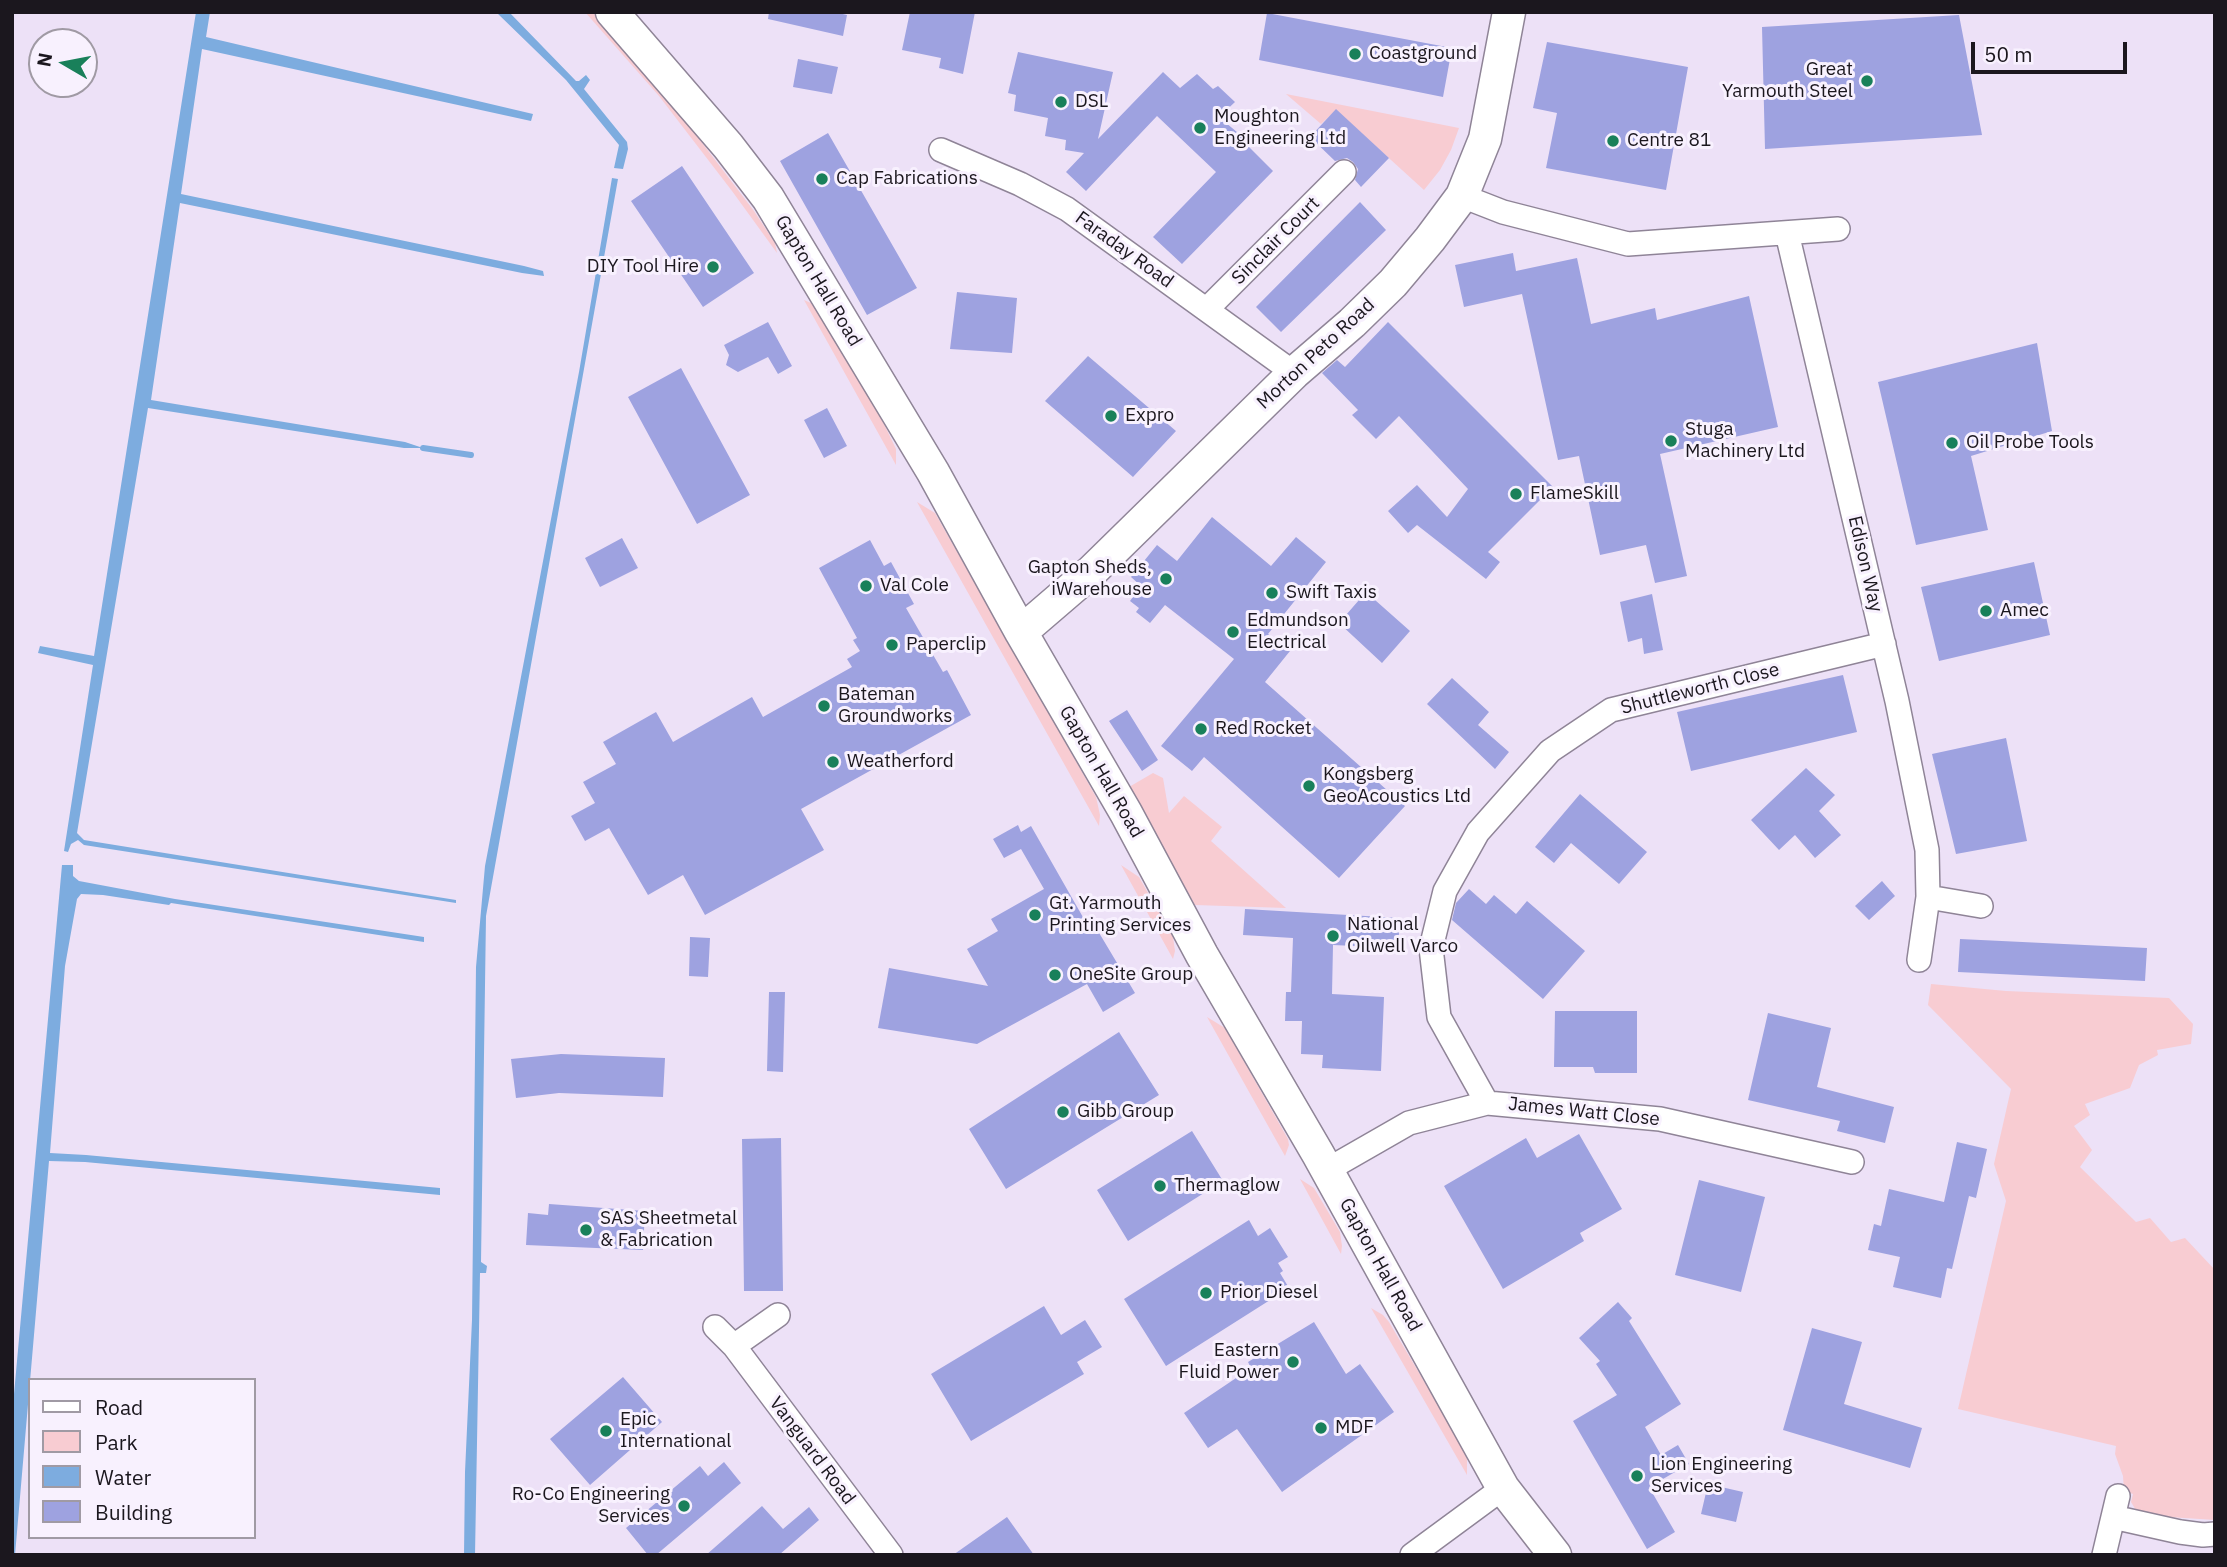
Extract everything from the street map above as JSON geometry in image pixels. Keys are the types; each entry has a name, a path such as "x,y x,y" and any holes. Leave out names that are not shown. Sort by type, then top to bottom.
{"street":[{"name":"Gapton Hall Road","path":"612,12 728,146 768,198 933,472 1503,1488 1555,1555"},
{"name":"Morton Peto Road","path":"1021,632 1092,571 1294,373 1352,323 1393,283 1430,239 1462,196 1485,139 1509,12"},
{"name":"Faraday Road","path":"941,150 1020,184 1067,209 1294,373"},
{"name":"Sinclair Court","path":"1208,309 1344,172"},
{"path":"1462,196 1503,212 1628,244 1838,229"},
{"name":"Edison Way","path":"1787,233 1884,644 1927,850 1928,897 1919,960"},
{"name":"Shuttleworth Close","path":"1487,1103 1439,1017 1431,948 1445,891 1478,832 1550,751 1611,710 1884,644"},
{"path":"1928,897 1981,906"},
{"name":"James Watt Close","path":"1327,1170 1409,1123 1487,1103 1660,1119 1852,1162"},
{"path":"734,1346 778,1315"},
{"name":"Vanguard Road","path":"715,1327 734,1346 891,1555"},
{"path":"1412,1555 1503,1488"},
{"path":"2104,1555 2115,1506 2180,1532 2215,1534"}],"green space":[{"path":"585,12 592,12 613,33 671,102 754,211 775,243 777,253 659,96"},
{"path":"1286,94 1459,128 1440,170 1424,190 1336,110 1321,124"},
{"path":"804,300 820,310 885,426 896,449 896,465"},
{"path":"917,502 935,513 1064,740 1096,797 1100,815 1099,826"},
{"path":"1153,773 1163,778 1169,813 1184,796 1222,827 1211,841 1286,908 1195,905 1129,787"},
{"path":"1121,865 1139,877 1173,937 1173,959"},
{"path":"1931,984 2006,991 2169,998 2193,1024 2191,1044 2157,1050 2158,1055 2139,1065 2130,1088 2085,1104 2090,1115 2074,1126 2092,1150 2080,1167 2136,1222 2150,1218 2171,1242 2185,1238 2215,1270 2215,1520 2154,1516 2137,1512 2131,1502 2133,1494 2124,1491 2123,1476 2115,1454 2116,1446 1958,1409 2006,1201 1994,1164 2011,1089 1928,1005"},
{"path":"1207,1017 1225,1028 1288,1139 1285,1156"},
{"path":"1300,1179 1314,1188 1340,1232 1341,1254"},
{"path":"1371,1308 1389,1322 1464,1449 1467,1475"}],"water":[{"path":"196,12 210,12 206,37 533,114 531,121 202,49 181,194 524,266 543,271 544,276 180,203 151,400 405,442 423,448 404,448 148,408 77,833 84,840 456,900 456,903 84,845 78,840 71,844 68,852 64,851 93,665 38,653 40,646 94,656"},
{"path":"496,12 509,12 576,81 586,75 590,80 584,89 627,142 623,169 614,168 619,145 566,80"},
{"path":"612,178 618,179 486,916 481,1262 487,1266 486,1273 480,1273 475,1555 464,1555 472,1320 476,967 485,866 579,372"},
{"path":"62,865 73,865 73,876 79,881 175,899 424,937 424,942 171,903 169,905 81,894 77,899 65,966 50,1153 440,1188 440,1195 85,1162 49,1161 30,1378 28,1378 15,1555 12,1555 14,1394"}],"building":[{"path":"769,12 834,12 847,15 843,36 768,19"},
{"path":"910,12 975,12 963,74 939,68 941,58 902,50"},
{"name":"Coastground","path":"1267,13 1452,48 1443,97 1259,60"},
{"name":"Great Yarmouth Steel","path":"1959,15 1982,135 1765,149 1762,27"},
{"name":"Centre 81","path":"1547,42 1688,67 1666,190 1546,168 1557,113 1533,108"},
{"path":"1018,52 1113,72 1098,139 1163,72 1180,88 1197,74 1213,89 1218,86 1235,102 1219,117 1244,138 1242,140 1273,171 1182,264 1153,237 1216,172 1157,116 1086,191 1066,172 1084,153 1065,150 1066,140 1045,136 1048,118 1014,111 1016,95 1008,93"},
{"path":"798,59 838,67 832,94 793,87"},
{"name":"Moughton Engineering Ltd","path":"1336,109 1389,158 1361,187 1355,180 1358,169 1353,162 1347,158 1335,161 1310,137"},
{"path":"828,133 917,288 867,315 780,161"},
{"path":"682,166 754,273 703,307 631,201"},
{"path":"1360,202 1386,230 1281,332 1256,307"},
{"path":"1513,253 1516,271 1577,258 1591,324 1655,308 1657,320 1749,296 1778,427 1660,454 1687,576 1655,583 1646,545 1600,555 1579,456 1558,460 1522,294 1464,307 1455,265"},
{"path":"957,292 1017,298 1012,353 950,349"},
{"path":"768,322 792,366 778,374 768,357 738,372 726,365 729,355 724,345"},
{"path":"1388,322 1553,487 1488,552 1500,562 1486,579 1417,525 1408,533 1388,511 1417,485 1447,517 1468,489 1399,416 1376,439 1352,415 1358,410 1322,373 1337,360 1345,367"},
{"name":"Oil Probe Tools","path":"2037,343 2052,431 1971,456 1988,530 1916,545 1878,382"},
{"name":"Expro","path":"1088,356 1176,431 1133,477 1045,401"},
{"path":"681,368 750,495 697,524 628,397"},
{"path":"827,408 847,446 824,458 804,420"},
{"path":"1212,517 1271,566 1296,537 1326,562 1268,634 1290,651 1265,682 1405,806 1339,878 1204,757 1192,771 1161,746 1234,659 1165,605 1150,623 1136,612 1139,608 1130,601 1141,586 1131,577 1157,545 1177,561"},
{"path":"622,538 638,568 600,587 585,558"},
{"path":"870,540 884,566 891,562 914,604 906,608 943,672 947,670 971,715 801,809 824,850 705,915 683,875 648,895 609,828 585,841 571,816 595,803 583,782 616,764 603,742 656,712 673,742 752,697 763,717 852,667 847,659 860,651 853,640 857,638 819,568"},
{"name":"Amec","path":"2034,562 2050,635 1939,661 1921,587"},
{"path":"1366,592 1410,631 1382,663 1339,623"},
{"path":"1652,594 1663,650 1644,654 1642,638 1628,642 1620,602"},
{"path":"1843,675 1857,732 1691,771 1677,712"},
{"path":"1452,678 1489,712 1478,725 1509,752 1495,769 1427,704"},
{"path":"1127,710 1158,760 1142,771 1109,721"},
{"path":"2006,738 2027,841 1956,854 1932,754"},
{"path":"1806,768 1835,795 1819,811 1841,835 1815,858 1795,835 1779,850 1751,820"},
{"path":"1580,794 1647,852 1619,884 1571,843 1554,863 1535,847"},
{"name":"OneSite Group","path":"1018,825 1021,832 1031,826 1084,919 1089,916 1135,993 1103,1012 1087,984 977,1044 878,1028 889,968 988,986 967,949 998,931 991,919 1044,889 1021,849 1004,858 993,839"},
{"path":"1882,881 1895,896 1869,920 1855,906"},
{"path":"1469,889 1486,904 1494,895 1516,914 1527,901 1585,951 1543,999 1452,920 1456,903"},
{"path":"1245,909 1400,918 1398,948 1333,945 1332,994 1384,997 1381,1071 1322,1068 1323,1055 1301,1054 1302,1021 1285,1021 1286,992 1291,992 1293,938 1243,935"},
{"path":"690,937 710,938 708,977 689,976"},
{"path":"1960,939 2147,948 2145,981 1958,972"},
{"path":"769,992 785,992 783,1072 767,1071"},
{"path":"1555,1011 1637,1011 1637,1073 1595,1073 1593,1067 1554,1067"},
{"path":"1768,1013 1831,1028 1817,1087 1894,1107 1885,1143 1837,1131 1840,1121 1748,1100"},
{"name":"Gibb Group","path":"1119,1032 1159,1095 1006,1189 969,1129"},
{"path":"561,1054 665,1058 663,1097 559,1093 516,1098 511,1059"},
{"name":"Thermaglow","path":"1192,1131 1223,1181 1128,1241 1097,1190"},
{"path":"1579,1134 1622,1209 1580,1233 1584,1241 1503,1289 1444,1186 1526,1138 1537,1158"},
{"path":"781,1138 783,1291 744,1291 742,1139"},
{"path":"1957,1142 1987,1149 1976,1198 1969,1196 1952,1269 1947,1268 1941,1298 1893,1287 1900,1257 1868,1250 1874,1224 1881,1226 1889,1189 1944,1202"},
{"path":"1699,1180 1765,1197 1741,1292 1675,1275"},
{"name":"SAS Sheetmetal & Fabrication","path":"549,1204 645,1211 643,1250 526,1245 528,1213 548,1215"},
{"name":"Prior Diesel","path":"1249,1220 1258,1236 1270,1228 1288,1257 1278,1263 1283,1271 1280,1273 1289,1288 1166,1366 1124,1299"},
{"path":"1618,1302 1632,1318 1629,1321 1681,1404 1645,1427 1661,1455 1678,1445 1689,1464 1649,1487 1675,1532 1647,1549 1573,1421 1617,1395 1596,1364 1600,1361 1579,1338"},
{"path":"1044,1306 1061,1335 1085,1320 1102,1347 1077,1362 1084,1374 971,1441 931,1374"},
{"path":"1314,1322 1346,1374 1360,1364 1394,1412 1282,1492 1237,1429 1208,1448 1184,1413 1251,1368 1248,1362"},
{"path":"1812,1328 1862,1342 1844,1404 1922,1428 1910,1468 1783,1430"},
{"name":"Epic International","path":"623,1377 662,1422 590,1485 550,1439"},
{"name":"Ro-Co Engineering Services","path":"724,1462 741,1483 656,1555 648,1555 626,1528 700,1466 708,1476"},
{"path":"1708,1484 1743,1492 1736,1522 1701,1514"},
{"path":"762,1506 783,1529 809,1507 819,1520 779,1555 706,1555"},
{"path":"1007,1517 1034,1555 953,1555"}],"waterway":[{"path":"423,448 471,455"}],"place":[{"name":"Coastground","path":"1355,54"},
{"name":"Great Yarmouth Steel","path":"1867,81"},
{"name":"DSL","path":"1061,102"},
{"name":"Moughton Engineering Ltd","path":"1200,128"},
{"name":"Centre 81","path":"1613,141"},
{"name":"Cap Fabrications","path":"822,179"},
{"name":"DIY Tool Hire","path":"713,267"},
{"name":"Expro","path":"1111,416"},
{"name":"Stuga Machinery Ltd","path":"1671,441"},
{"name":"Oil Probe Tools","path":"1952,443"},
{"name":"FlameSkill","path":"1516,494"},
{"name":"Gapton Sheds, iWarehouse","path":"1166,579"},
{"name":"Val Cole","path":"866,586"},
{"name":"Swift Taxis","path":"1272,593"},
{"name":"Amec","path":"1986,611"},
{"name":"Edmundson Electrical","path":"1233,632"},
{"name":"Paperclip","path":"892,645"},
{"name":"Bateman Groundworks","path":"824,706"},
{"name":"Red Rocket","path":"1201,729"},
{"name":"Weatherford","path":"833,762"},
{"name":"Kongsberg GeoAcoustics Ltd","path":"1309,786"},
{"name":"Gt. Yarmouth Printing Services","path":"1035,915"},
{"name":"National Oilwell Varco","path":"1333,936"},
{"name":"OneSite Group","path":"1055,975"},
{"name":"Gibb Group","path":"1063,1112"},
{"name":"Thermaglow","path":"1160,1186"},
{"name":"SAS Sheetmetal & Fabrication","path":"586,1230"},
{"name":"Prior Diesel","path":"1206,1293"},
{"name":"Eastern Fluid Power","path":"1293,1362"},
{"name":"MDF","path":"1321,1428"},
{"name":"Epic International","path":"606,1431"},
{"name":"Lion Engineering Services","path":"1637,1476"},
{"name":"Ro-Co Engineering Services","path":"684,1506"}]}
